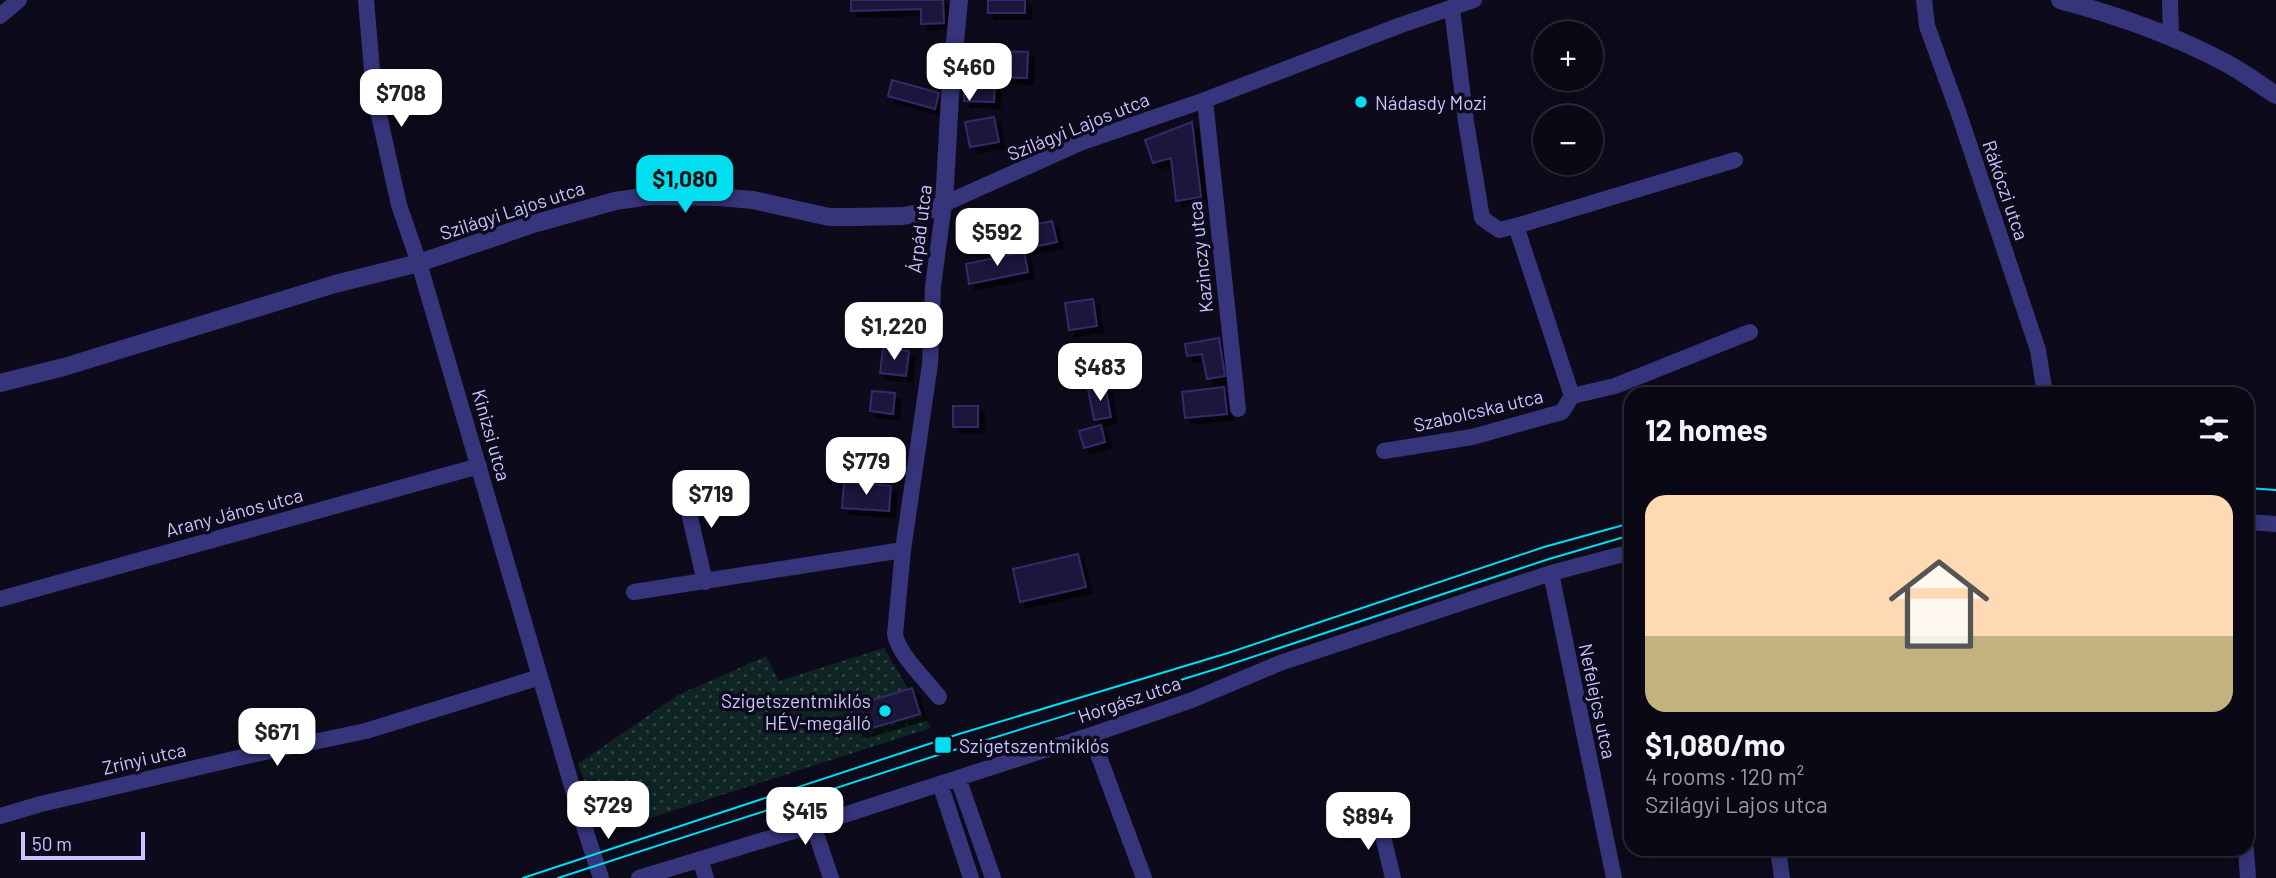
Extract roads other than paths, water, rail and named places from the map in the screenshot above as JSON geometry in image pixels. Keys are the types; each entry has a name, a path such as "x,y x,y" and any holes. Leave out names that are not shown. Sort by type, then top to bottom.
{"street":[{"path":"0,16 19,0"},
{"name":"Kinizsi utca","path":"366,0 374,93 399,205 419,263 580,817 601,878"},
{"name":"Árpád utca","path":"939,697 896,644 895,634 903,550 930,364 933,286 944,205 959,0"},
{"name":"Szilágyi Lajos utca","path":"0,383 64,367 335,284 419,263 464,246 615,201 650,196 689,195 753,200 829,217 903,216 925,212 1080,144 1474,0"},
{"name":"Rákóczi utca","path":"1924,0 1927,26 2038,350 2044,387"},
{"path":"2060,0 2097,5 2171,37 2226,63 2276,94"},
{"path":"2170,0 2171,37"},
{"path":"1452,9 1482,218 1499,230 1735,160"},
{"name":"Kazinczy utca","path":"1205,100 1238,409"},
{"name":"Szabolcska utca","path":"1516,226 1572,396"},
{"name":"Szabolcska utca","path":"1384,451 1472,436 1562,412 1572,396 1615,386 1750,332"},
{"name":"Arany János utca","path":"0,599 479,466"},
{"path":"683,487 705,582"},
{"path":"2254,522 2276,524"},
{"path":"634,592 903,550"},
{"name":"Horgász utca","path":"639,878 1091,735 1192,700 1280,663 1551,573 1624,554"},
{"name":"Nefelejcs utca","path":"1551,573 1615,878"},
{"name":"Zrínyi utca","path":"0,816 238,758 366,731 540,677"},
{"path":"1091,735 1144,878"},
{"path":"958,778 993,878"},
{"path":"940,784 971,878"},
{"path":"1378,816 1393,878"},
{"path":"813,825 831,878"},
{"path":"1779,856 1782,878"},
{"path":"2246,856 2248,878"},
{"path":"700,859 706,878"}],"tram line":[{"path":"2254,488 2276,490"},
{"path":"523,878 959,734 1228,653 1544,547 1624,525"},
{"path":"558,878 1624,537"}],"place":[{"name":"Nádasdy Mozi","path":"1361,102"},
{"name":"Szigetszentmiklós HÉV-megálló","path":"885,711"},
{"name":"Szigetszentmiklós","path":"943,745"}]}
